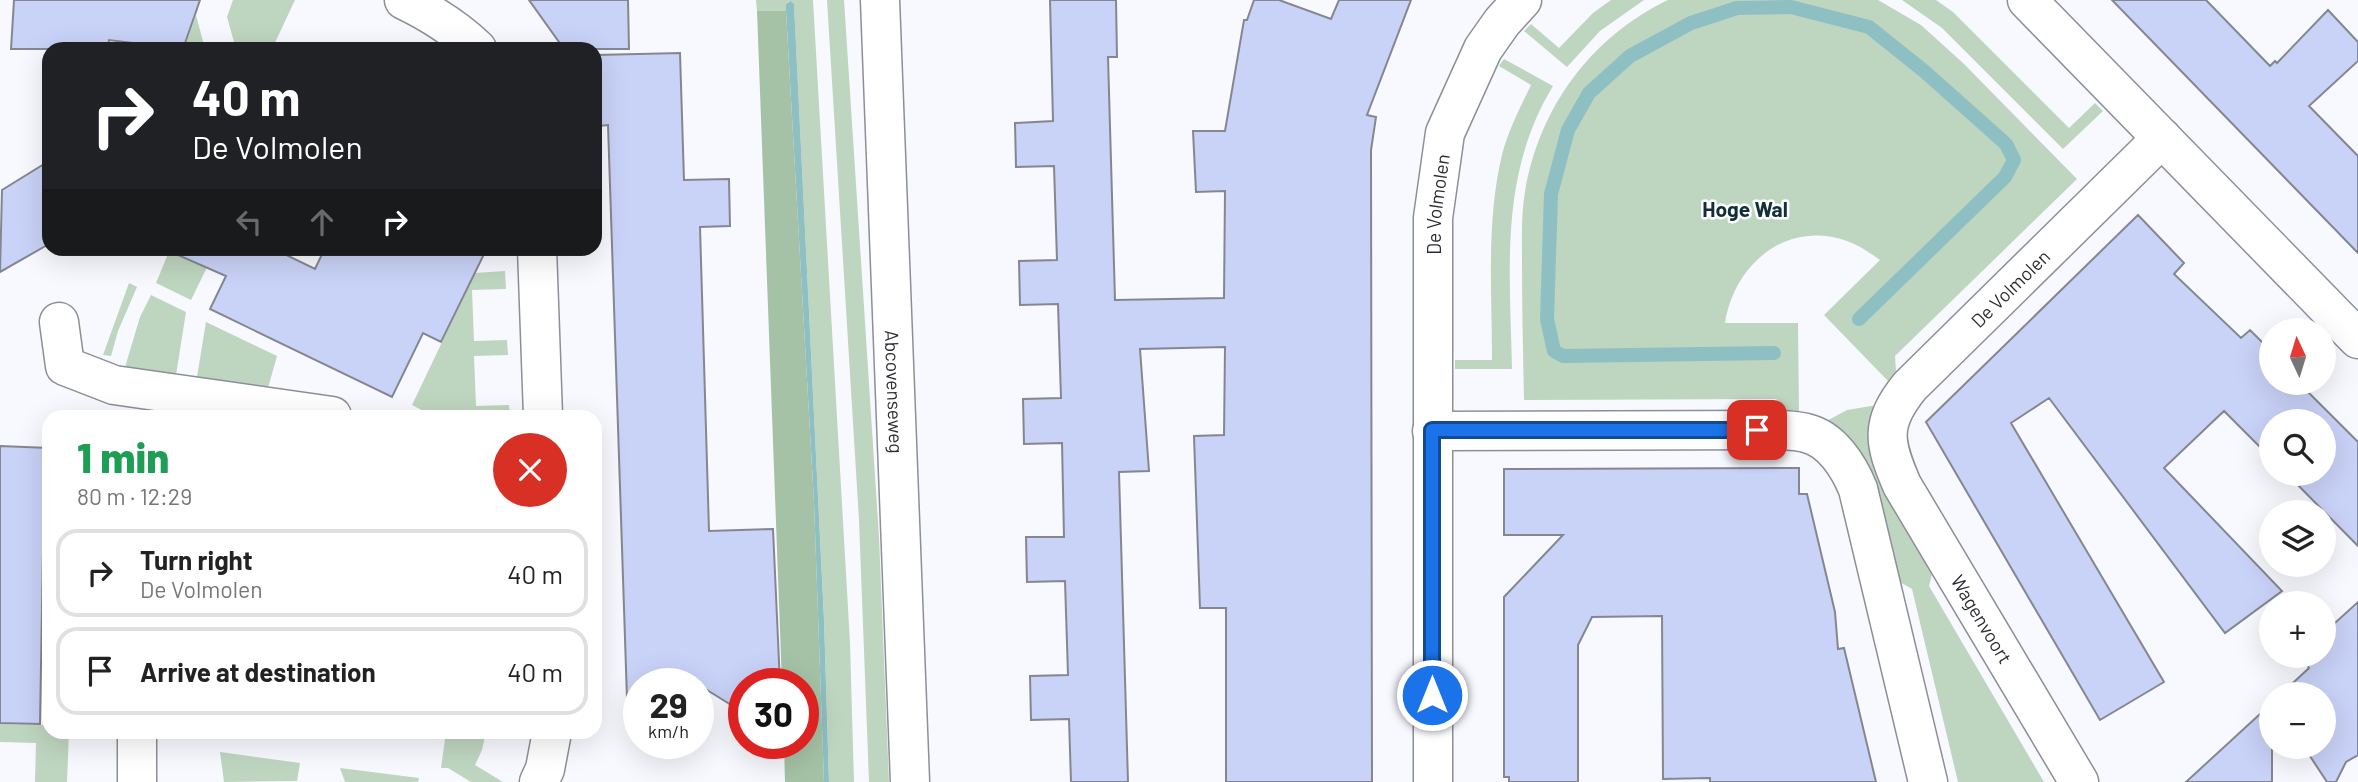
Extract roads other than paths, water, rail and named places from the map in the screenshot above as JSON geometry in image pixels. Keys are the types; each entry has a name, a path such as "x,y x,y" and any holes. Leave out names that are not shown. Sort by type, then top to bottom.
{"street":[{"path":"404,0 458,31 470,42"},
{"name":"Abcovenseweg","path":"880,0 910,782"},
{"name":"De Volmolen","path":"1433,782 1433,218 1445,133 1483,49 1522,0"},
{"path":"2027,0 2358,339"},
{"name":"De Volmolen","path":"1889,453 1888,427 1895,404 1910,386 2162,138"},
{"path":"537,256 543,410"},
{"path":"59,322 65,366 153,404 242,410"},
{"path":"1432,430 1796,432 1808,433 1824,442 1836,452 1850,471 1861,502 1928,782"},
{"name":"Wagenvoort","path":"1889,453 1902,485 2079,782"},
{"path":"137,739 137,782"},
{"path":"539,782 545,769 551,739"}],"water":[{"path":"790,1 794,4 824,619 829,782 824,782 814,502 786,11 786,4"}],"waterway":[{"path":"1774,353 1563,356 1554,351 1547,319 1551,194 1568,130 1589,93 1630,56 1691,23 1737,8 1791,7 1869,27 1924,71 2006,144 2014,160 2005,177 1859,319"}],"district":[{"name":"Hoge Wal","path":"1745,208"}]}
